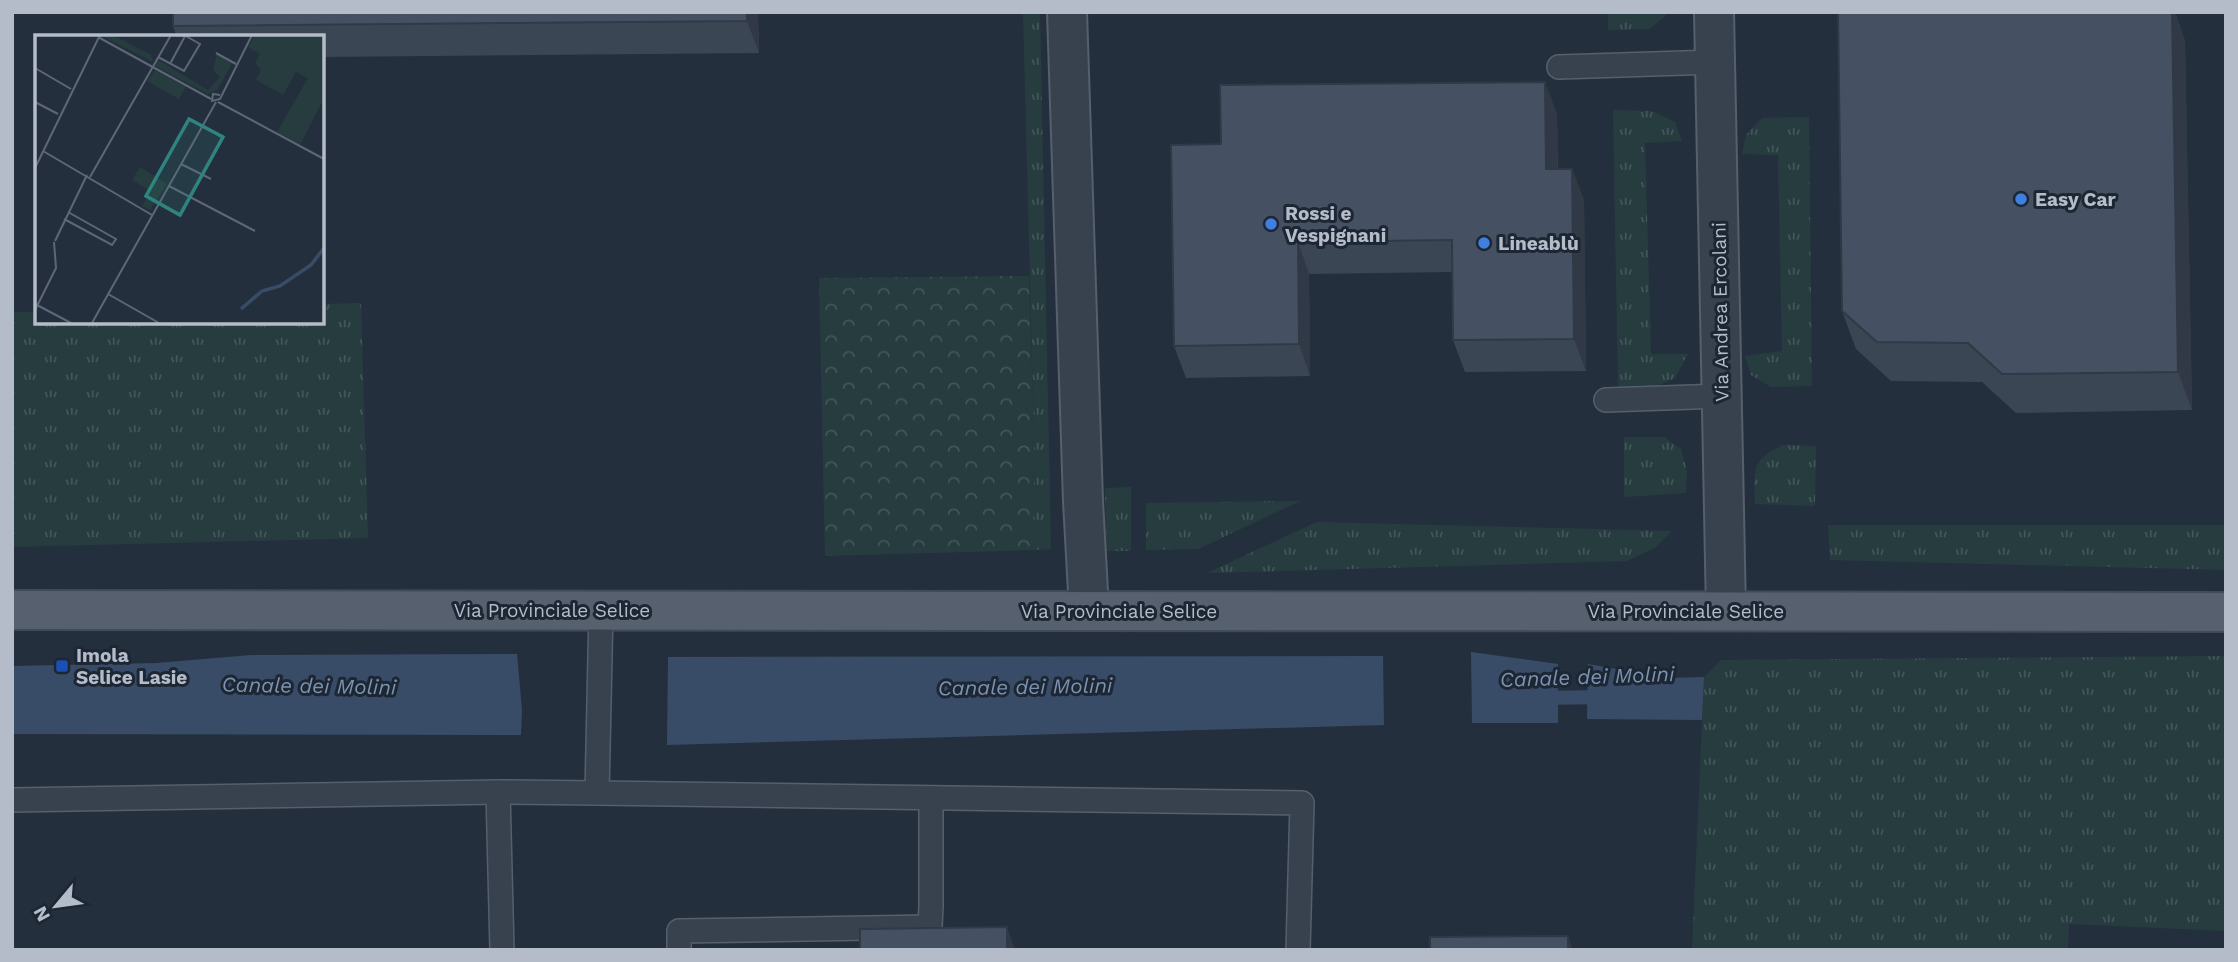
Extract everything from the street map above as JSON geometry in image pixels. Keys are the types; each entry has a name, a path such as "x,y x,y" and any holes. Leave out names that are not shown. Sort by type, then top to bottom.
{"main road":[{"name":"Via Provinciale Selice","path":"12,610 2226,612"}],"street":[{"path":"1067,12 1089,611"},
{"name":"Via Andrea Ercolani","path":"1714,12 1726,611"}],"lane":[{"path":"1559,67 1715,62"},
{"path":"1606,400 1722,396"},
{"path":"597,793 601,610"},
{"path":"498,792 502,950"},
{"path":"12,800 498,792 1302,803 1297,950"},
{"path":"679,950 678,931 930,927 931,797"}],"green space":[{"path":"1023,12 1040,12 1051,549 1033,550 1034,434"},
{"path":"1608,12 1670,12 1650,29 1608,30"},
{"path":"1613,110 1652,111 1675,122 1682,141 1645,143 1651,354 1688,354 1675,378 1652,388 1618,389"},
{"path":"1809,117 1812,386 1771,387 1751,375 1745,356 1782,351 1778,155 1742,154 1746,135 1762,118"},
{"path":"1029,276 1034,434 1033,550 825,556 819,278"},
{"path":"361,303 368,538 12,547 12,312 35,312 35,324 324,324 324,304"},
{"path":"1624,437 1664,437 1681,449 1687,471 1686,493 1624,497"},
{"path":"1783,445 1816,446 1815,506 1755,504 1756,468 1772,450"},
{"path":"1131,487 1131,551 1106,551 1105,488"},
{"path":"1300,501 1198,549 1146,550 1146,503"},
{"path":"1317,522 1672,531 1656,547 1627,561 1207,573"},
{"path":"1828,525 2226,525 2226,570 1830,560"},
{"path":"2226,656 2226,931 2069,924 2068,950 1692,950 1704,677 1721,660"}],"water":[{"path":"1471,652 1558,664 1558,723 1472,723"},
{"path":"517,654 522,710 521,735 12,734 12,666 157,663 251,655"},
{"path":"1383,656 1384,725 667,745 668,657"},
{"path":"1588,664 1668,678 1704,677 1702,720 1587,719"}],"building":[{"path":"173,12 747,12 747,21 173,26"},
{"name":"Easy Car","path":"1838,12 2172,12 2178,372 2002,374 1968,343 1877,342 1842,311"},
{"path":"1545,82 1546,169 1572,169 1574,339 1453,340 1452,240 1298,242 1299,344 1174,346 1171,145 1221,144 1220,85"},
{"path":"1007,927 1007,950 860,950 860,929"},
{"path":"1568,936 1568,950 1430,950 1430,937"}],"waterway":[{"name":"Canale dei Molini","path":"1539,698 1607,697"}],"place":[{"name":"Easy Car","path":"2021,199"},
{"name":"Rossi e Vespignani","path":"1271,224"},
{"name":"Lineablù","path":"1484,243"},
{"name":"Imola Selice Lasie","path":"62,666"}]}
